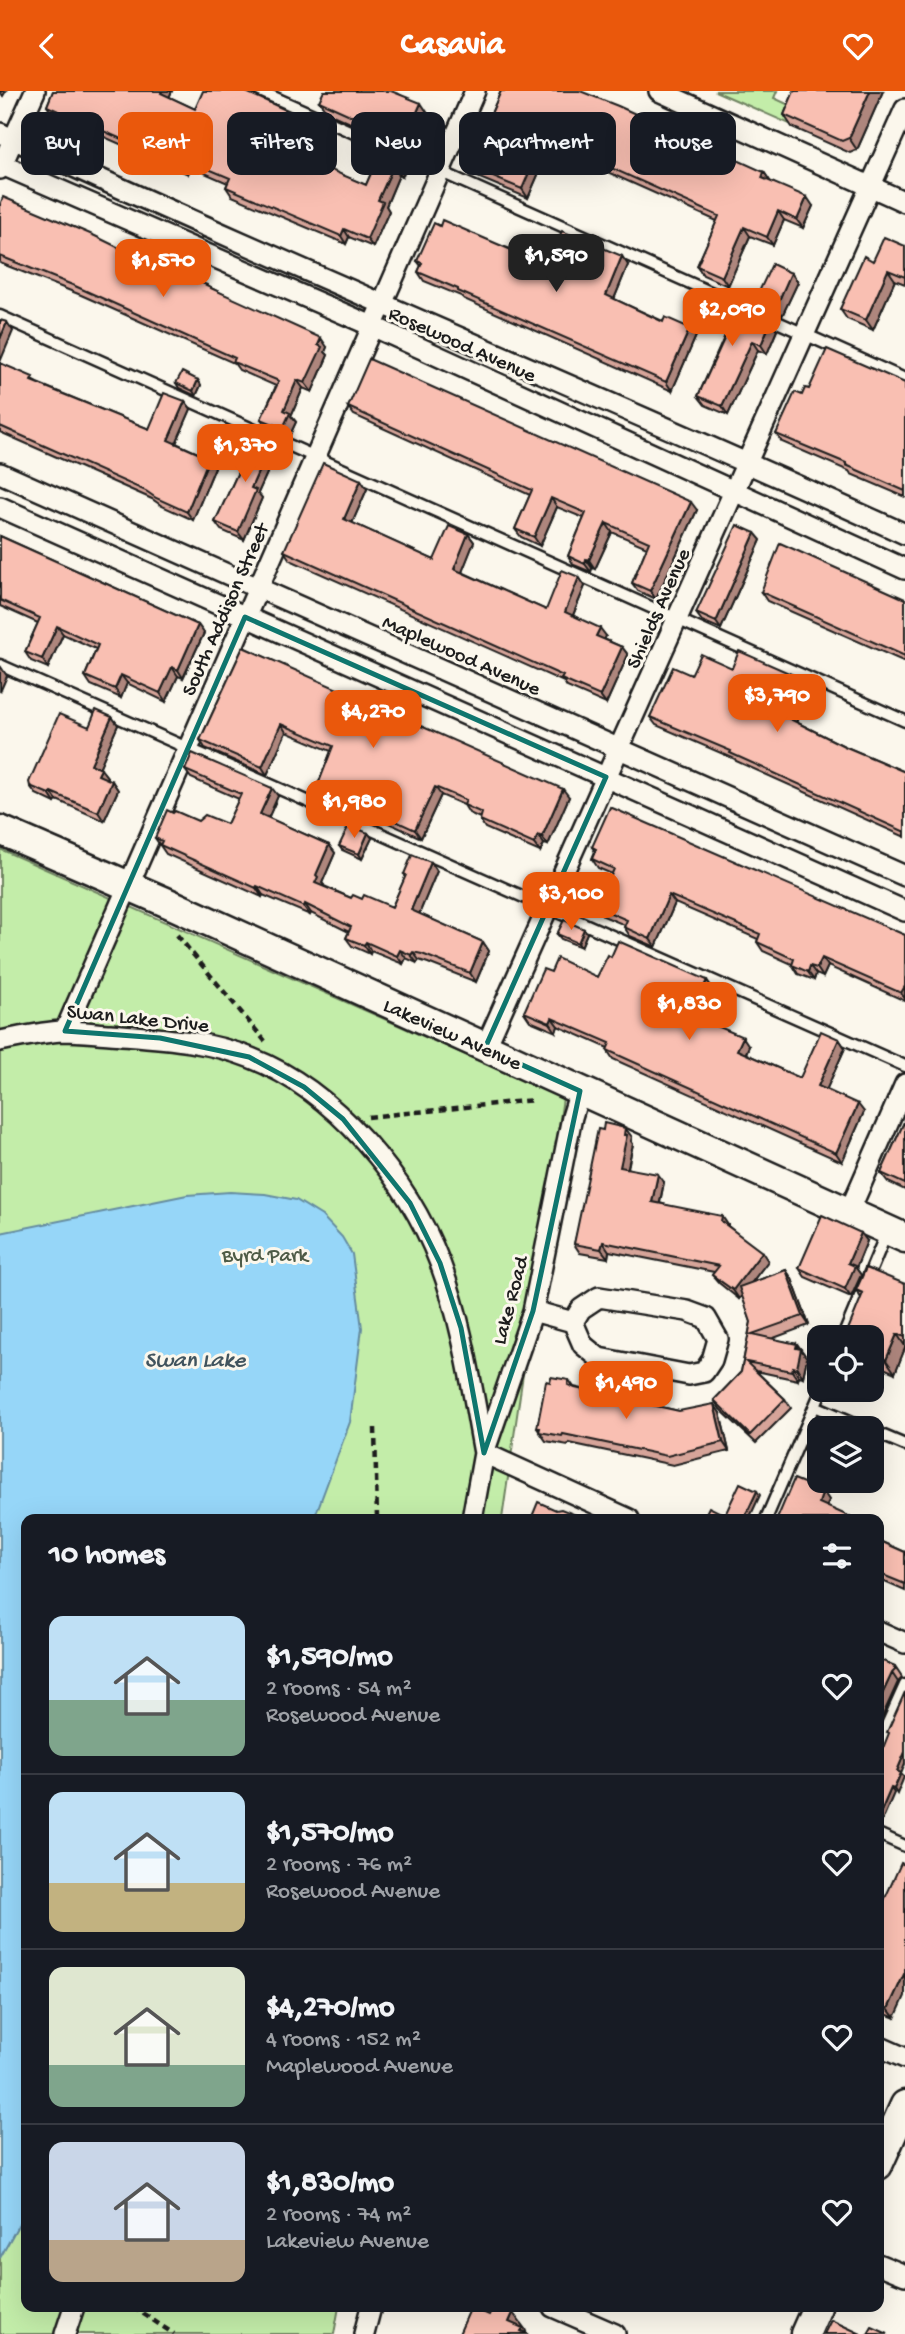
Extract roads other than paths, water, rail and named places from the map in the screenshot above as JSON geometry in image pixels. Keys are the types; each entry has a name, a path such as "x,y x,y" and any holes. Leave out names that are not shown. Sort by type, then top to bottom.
{"street":[{"path":"1,166 7,136 35,91"},
{"name":"South Addison Street","path":"445,160 475,91"},
{"path":"659,91 905,202"},
{"name":"Shields Avenue","path":"485,1048 905,109"},
{"name":"Rosewood Avenue","path":"7,136 905,534"},
{"name":"Rosewood Avenue","path":"1,166 372,326 905,569"},
{"name":"South Addison Street","path":"65,1031 438,175"},
{"name":"Maplewood Avenue","path":"0,473 905,876"},
{"path":"0,507 905,911"},
{"name":"Lakeview Avenue","path":"0,830 128,885 896,1234"},
{"name":"Swan Lake Drive","path":"0,1041 65,1031 160,1038 210,1046 265,1064 304,1087 343,1119 380,1159 410,1203 440,1263 461,1328 484,1454"},
{"path":"849,1212 905,1084"},
{"name":"Lake Road","path":"473,1514 484,1454 533,1311 572,1117 580,1091"},
{"path":"599,1297 688,1311 706,1318 718,1339 712,1360 704,1372 689,1375 599,1358 583,1345 573,1322 581,1309 599,1297"},
{"path":"533,1311 573,1322"},
{"path":"484,1454 618,1514"},
{"path":"884,1634 905,1643"},
{"path":"884,2049 905,2058"},
{"path":"884,2152 905,2105"},
{"path":"884,2266 905,2275"},
{"path":"65,2334 72,2312"},
{"path":"366,2334 370,2312"},
{"path":"564,2312 615,2334"},
{"path":"805,2334 815,2312"}],"lane":[{"path":"260,91 351,131"},
{"path":"445,173 905,379"},
{"path":"0,316 905,721"},
{"path":"0,665 905,1066"},
{"path":"849,1325 896,1234"},
{"path":"768,1514 817,1402"},
{"path":"815,1406 838,1416"},
{"path":"884,1435 905,1445"},
{"path":"884,1732 905,1685"},
{"path":"884,1836 905,1846"}],"water":[{"name":"Swan Lake","path":"230,1192 265,1194 296,1200 322,1216 342,1237 352,1254 362,1328 350,1422 316,1514 21,1514 21,2220 0,2258 0,1233 187,1195"}],"park label":[{"name":"Byrd Park","path":"265,1254"}]}
